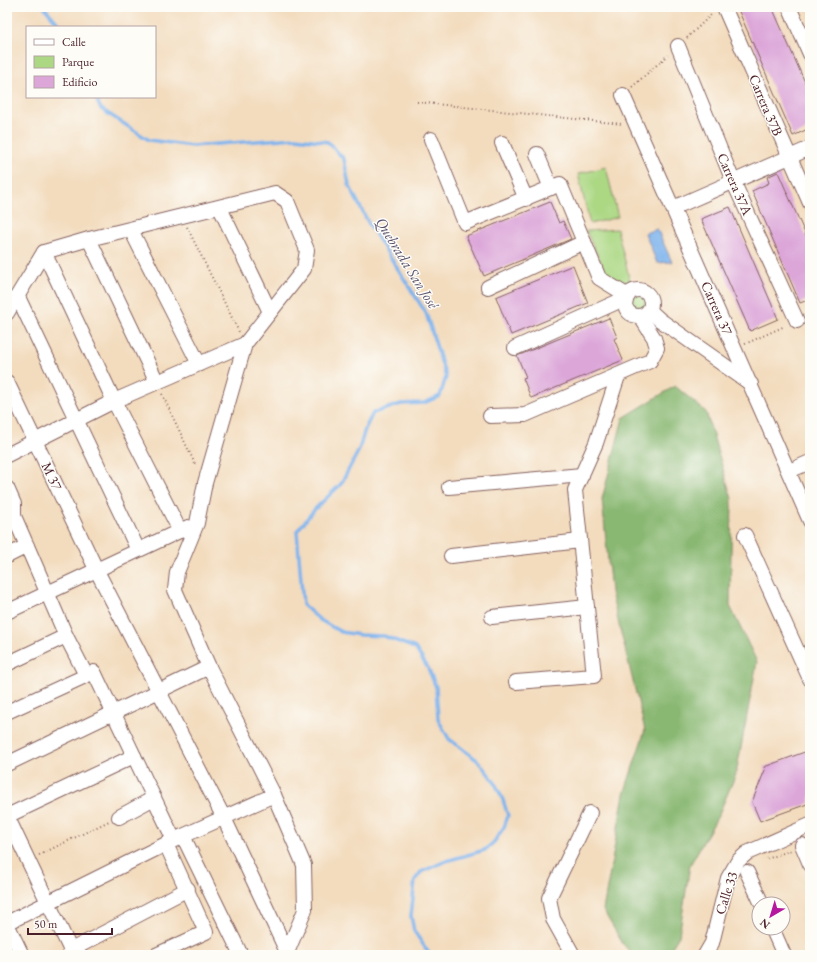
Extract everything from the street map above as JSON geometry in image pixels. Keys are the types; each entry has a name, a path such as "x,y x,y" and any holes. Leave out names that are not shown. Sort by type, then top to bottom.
{"street":[{"name":"Carrera 37B","path":"724,7 788,157 810,203"},
{"path":"789,7 810,54"},
{"name":"Carrera 37A","path":"678,46 733,181 797,321"},
{"name":"Carrera 37","path":"623,95 752,385 810,521"},
{"path":"431,139 466,223 560,184 599,278 627,299"},
{"path":"502,143 526,198"},
{"path":"673,208 810,148"},
{"path":"537,154 551,188"},
{"path":"7,313 44,252 89,239 220,208 275,193 287,201 307,250 304,269 245,344 204,483 197,523 177,572 175,590 209,667 274,795 304,865 304,910 287,954"},
{"path":"220,208 270,312"},
{"path":"131,230 199,364"},
{"path":"89,239 157,382"},
{"path":"488,287 584,242"},
{"path":"44,252 114,401 180,531"},
{"path":"645,313 651,304 650,298 639,290 632,292 627,299 626,306 631,314 645,313 660,320 752,385"},
{"path":"18,297 138,550"},
{"path":"515,348 617,302 627,299"},
{"path":"490,416 525,415 650,361 657,348 645,313"},
{"path":"7,455 114,401 245,344"},
{"path":"516,682 594,676 575,490 596,443 618,376"},
{"name":"M 37","path":"7,382 96,570 224,818 287,954"},
{"path":"796,468 810,462"},
{"path":"449,487 582,475"},
{"path":"7,488 14,516 66,636 86,675"},
{"path":"7,612 197,523"},
{"path":"745,535 810,679"},
{"path":"451,556 580,541"},
{"path":"7,556 27,546"},
{"path":"492,617 587,607"},
{"path":"7,664 66,636"},
{"path":"7,764 209,667"},
{"path":"7,712 94,672 175,840 241,955"},
{"path":"134,756 7,816 72,952 188,889"},
{"path":"16,949 7,924 48,902 175,840 274,795"},
{"path":"119,817 154,798"},
{"path":"573,955 553,919 549,898 590,813"},
{"name":"Calle 33","path":"705,955 715,949 728,878 738,861 747,853 810,825"},
{"path":"156,955 206,932 188,889 175,840"},
{"path":"802,845 810,864"},
{"path":"747,872 758,896"},
{"path":"776,936 784,955"}],"path":[{"path":"417,102 637,126"},
{"path":"181,216 245,344"},
{"path":"735,348 797,321"},
{"path":"157,382 204,483"},
{"path":"28,860 119,817"},
{"path":"766,860 802,845"}],"green space":[{"path":"606,167 618,217 590,224 578,174"},
{"path":"617,229 631,285 607,275 586,231"},
{"path":"639,290 647,295 651,304 635,316 631,314 626,306 633,292"},
{"path":"675,386 706,412 732,499 730,606 757,662 736,774 718,816 690,865 679,936 667,955 633,955 623,944 603,910 624,794 645,730 611,592 602,499 623,418"}],"water":[{"path":"657,229 672,262 657,263 645,233"}],"building":[{"path":"737,7 772,7 810,94 810,128 793,136"},
{"path":"778,172 810,245 810,299 800,303 752,191 769,183 767,177"},
{"path":"550,202 559,223 563,221 571,239 484,276 466,236"},
{"path":"730,207 778,319 750,331 701,219"},
{"path":"573,265 588,303 511,335 496,297"},
{"path":"609,318 617,337 614,339 623,360 531,398 523,378 526,377 517,356"},
{"path":"810,750 810,803 760,821 752,802 765,770 764,767"}],"waterway":[{"name":"Quebrada San José","path":"44,7 60,26"},
{"name":"Quebrada San José","path":"96,98 101,109 149,140 192,146 296,138 328,142 344,159 349,185 369,224 426,313 446,377 440,396 424,403 401,404 373,413 365,429 359,450 341,484 314,510 297,531 303,605 320,620 341,632 360,635 384,636 415,648 428,668 436,687 438,719 449,739 477,760 494,781 503,800 508,816 504,827 494,842 485,850 446,861 421,872 415,880 411,916 414,931 430,955"}]}
